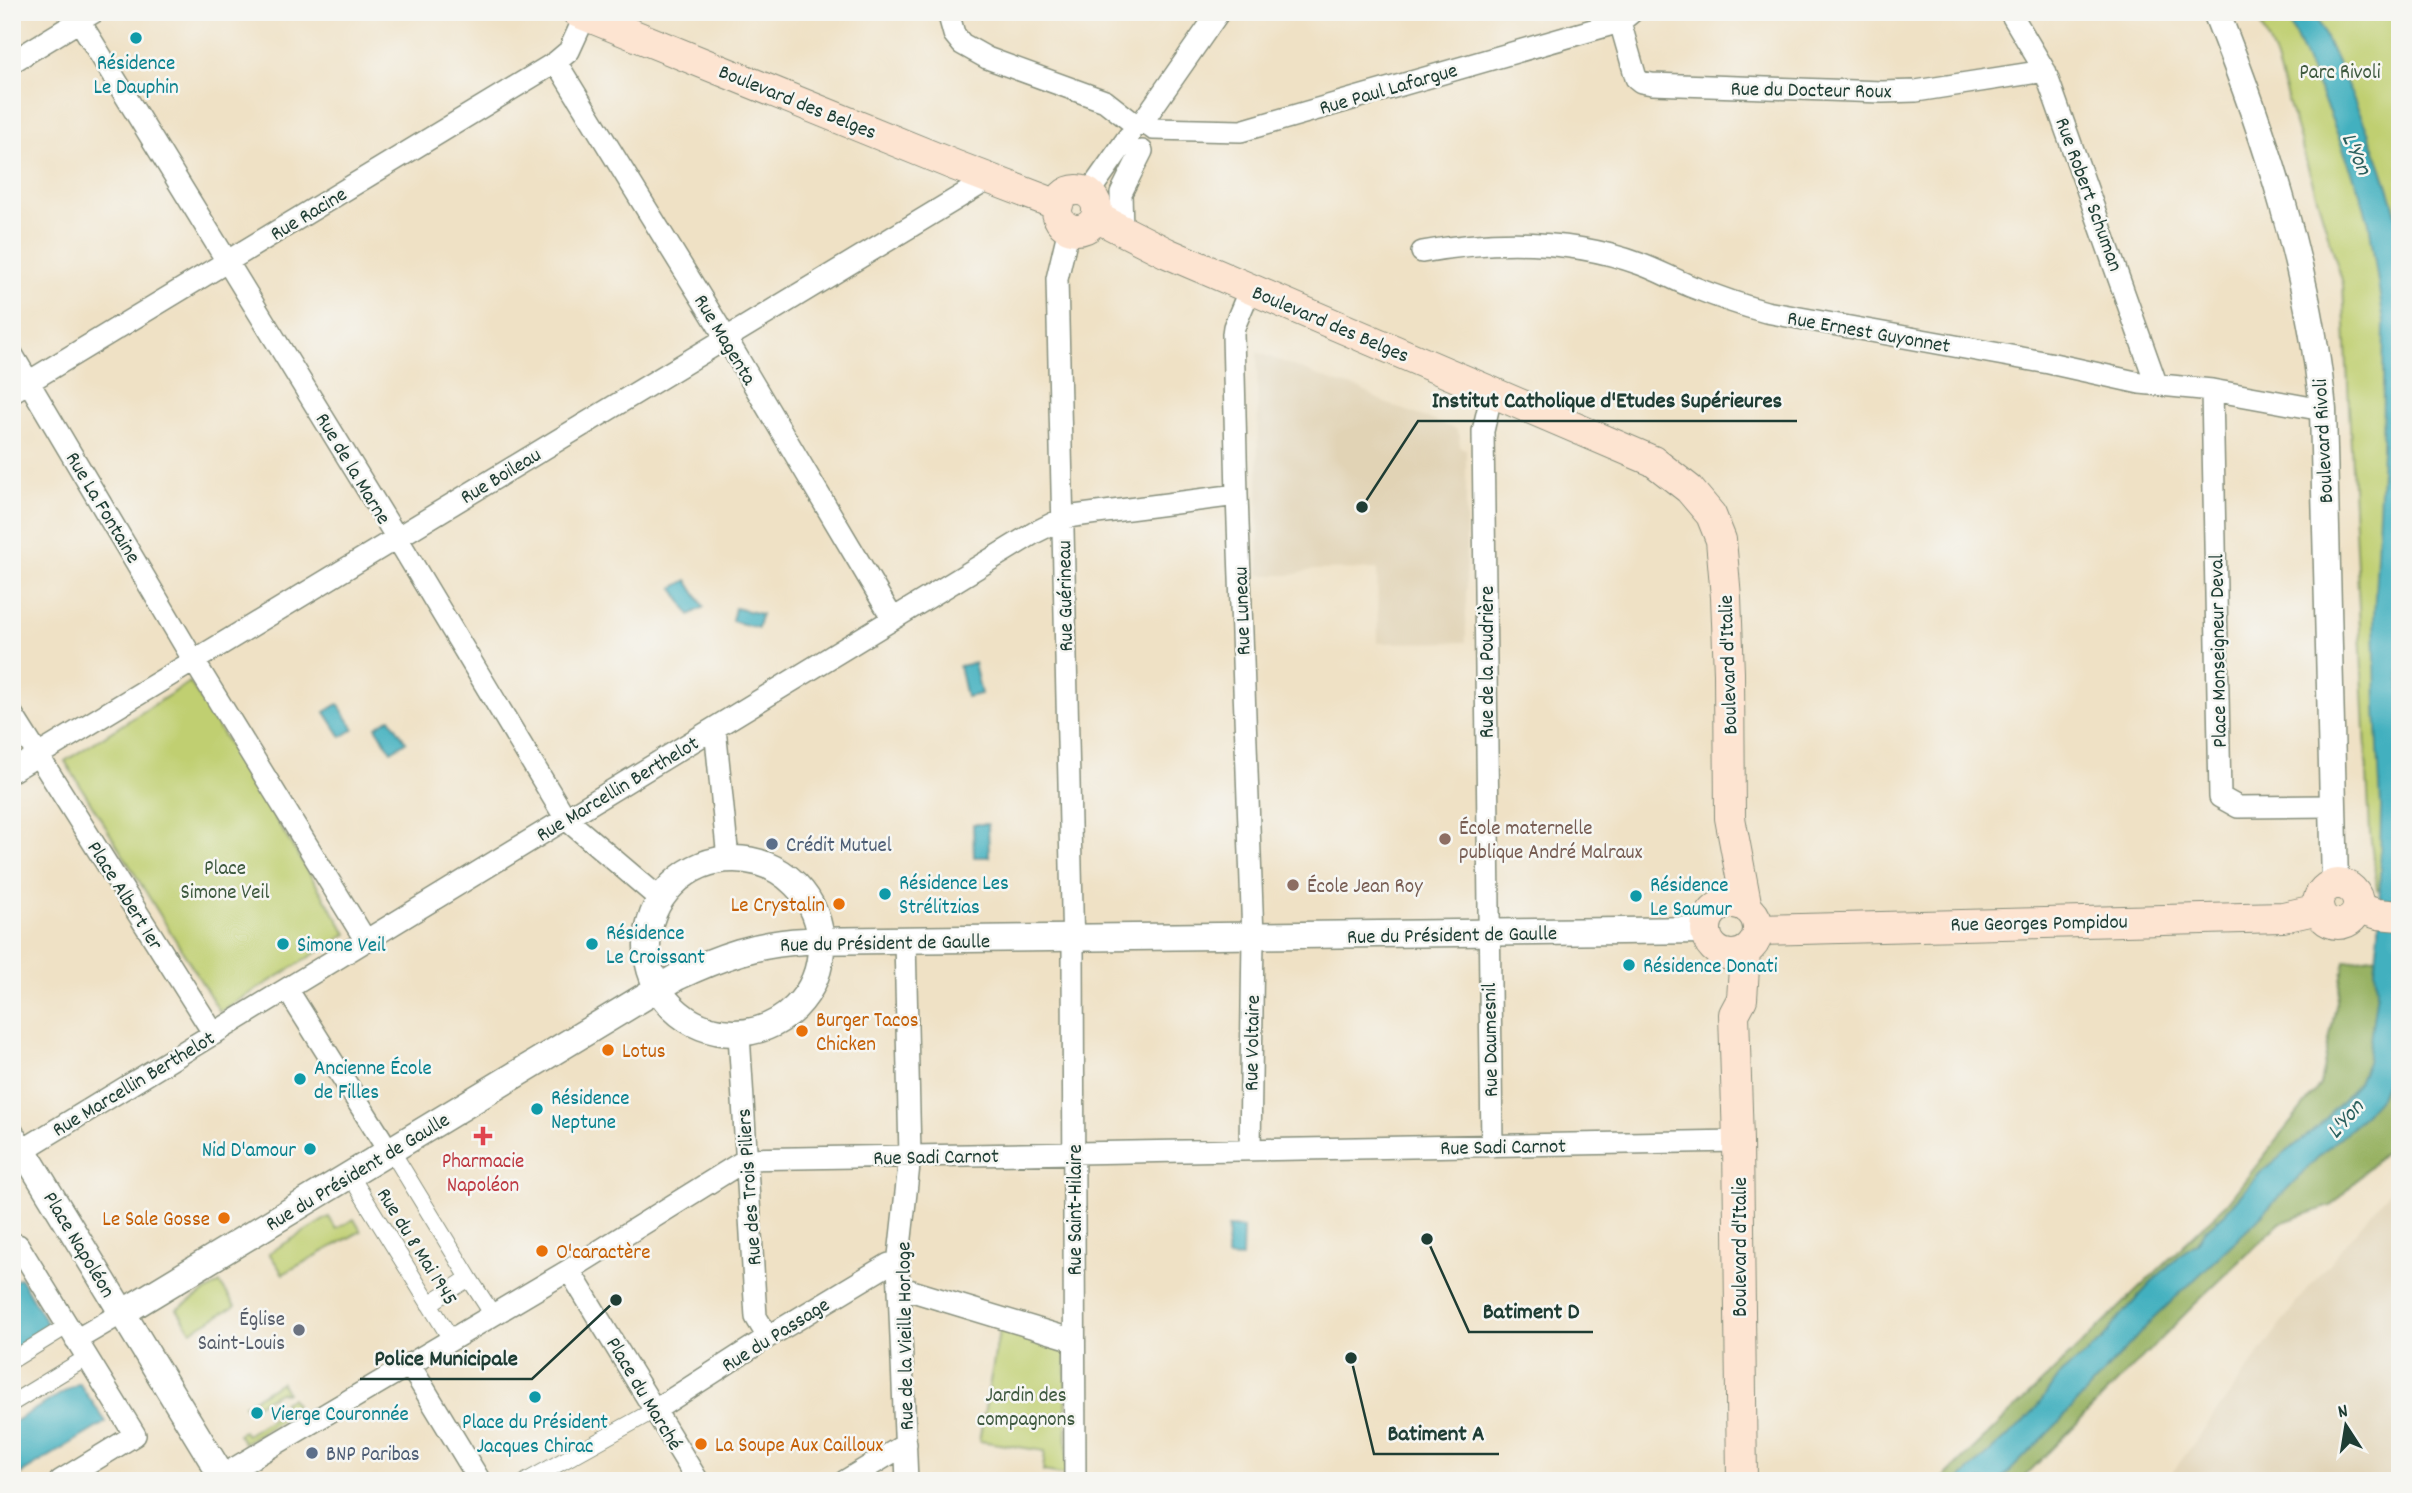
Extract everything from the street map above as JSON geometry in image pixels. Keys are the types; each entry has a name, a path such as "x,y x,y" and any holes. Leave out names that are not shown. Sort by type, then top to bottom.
{"main road":[{"name":"Boulevard des Belges","path":"583,13 989,178 1074,219 1122,230 1167,253 1653,461 1689,489 1710,516"},
{"name":"Boulevard d'Italie","path":"1710,516 1721,540 1726,597 1732,929 1721,967 1726,1001 1734,1014 1742,1481"},
{"path":"2335,884 2342,884 2353,890 2358,901 2379,913 2339,924 2326,920 2318,904 2322,893 2335,884"},
{"name":"Rue Georges Pompidou","path":"1732,929 2283,917 2319,909"}],"street":[{"path":"948,12 954,34 962,44 987,58 1105,102 1144,133"},
{"path":"1122,230 1121,193 1144,133 1182,67 1219,12"},
{"name":"Rue Robert Schuman","path":"2010,12 2045,71 2156,383"},
{"name":"Boulevard Rivoli","path":"2217,12 2276,181 2312,334 2323,410 2335,884"},
{"name":"Rue Racine","path":"21,387 556,62 569,51 583,13"},
{"path":"12,62 83,15"},
{"name":"Rue de la Marne","path":"83,15 228,261 565,819 660,900"},
{"name":"Rue du Docteur Roux","path":"1626,17 1636,78 1652,84 1916,91 2045,71"},
{"name":"Rue Paul Lafargue","path":"1144,133 1241,131 1626,17"},
{"name":"Rue Magenta","path":"556,62 726,338 893,619"},
{"path":"1074,219 1096,184 1144,133"},
{"name":"Rue Boileau","path":"12,771 989,178"},
{"name":"Rue Guérineau","path":"1073,939 1057,279 1074,219"},
{"name":"Rue Ernest Guyonnet","path":"1422,252 1503,243 1559,245 1611,255 1642,265 1730,302 1766,312 2049,363 2140,383 2212,390 2323,410"},
{"name":"Rue Luneau","path":"1250,289 1234,327 1237,495 1253,937"},
{"name":"Rue La Fontaine","path":"12,354 21,387 194,661"},
{"name":"Place Monseigneur Deval","path":"2212,390 2220,797 2238,807 2332,806"},
{"name":"Rue de la Poudrière","path":"1487,934 1483,431 1494,392"},
{"name":"Rue Marcellin Berthelot","path":"16,1146 214,1034 1034,533 1062,519 1237,495"},
{"path":"194,661 366,941"},
{"name":"Place Albert 1er","path":"12,714 214,1034"},
{"path":"715,728 727,859"},
{"path":"727,859 766,865 784,874 799,887 811,903 822,942 815,979 806,996 793,1011 760,1030 738,1034 708,1030 673,1009 658,989 648,960 648,929 660,900 673,884 689,872 707,863 727,859"},
{"name":"Rue du Président de Gaulle","path":"122,1313 658,989 694,969 733,953 783,942 1732,929"},
{"name":"Rue Daumesnil","path":"1487,934 1492,1146"},
{"name":"Rue Voltaire","path":"1250,1150 1253,937"},
{"name":"Rue Saint-Hilaire","path":"1073,939 1075,1481"},
{"name":"Rue de la Vieille Horloge","path":"905,940 910,1156 898,1265 907,1481"},
{"path":"287,989 383,1142 391,1150 492,1315"},
{"name":"Rue des Trois Piliers","path":"738,1034 756,1317 768,1337"},
{"name":"Rue Sadi Carnot","path":"747,1159 1738,1141"},
{"name":"Place Napoléon","path":"16,1146 122,1313 222,1480"},
{"path":"222,1480 235,1468 569,1270 747,1159"},
{"name":"Rue du 8 Mai 1945","path":"350,1175 451,1339"},
{"path":"12,1249 18,1245 135,1435 60,1481"},
{"name":"Rue du Passage","path":"649,1413 768,1337 889,1265 898,1265"},
{"name":"Place du Marché","path":"569,1270 649,1413 698,1481"},
{"path":"429,1304 469,1278"},
{"path":"899,1287 1074,1340"},
{"name":"Place Napoléon","path":"12,1402 77,1341 122,1313"},
{"name":"Place Napoléon","path":"12,1360 77,1341"},
{"path":"409,1364 480,1481"},
{"path":"527,1481 649,1413"},
{"path":"845,1481 906,1444"}],"shaded area":[{"path":"1257,352 1360,389 1385,403 1456,429 1460,436 1459,447 1466,449 1466,642 1378,643 1377,569 1311,570 1293,575 1259,575"},
{"path":"2400,1179 2400,1481 2166,1481 2300,1298"}],"green space":[{"name":"Parc Rivoli","path":"2255,12 2400,12 2400,889 2377,890 2370,833 2343,284 2274,54"},
{"name":"Place Simone Veil","path":"190,682 347,934 220,1012 65,761"},
{"path":"2400,953 2400,1136 2331,1206 2280,1223 2194,1305 2020,1481 1940,1481 2227,1203 2320,1085 2345,961"},
{"path":"329,1217 336,1229 354,1219 361,1231 283,1274 269,1253"},
{"path":"220,1283 235,1306 191,1331 177,1309"},
{"name":"Jardin des compagnons","path":"1000,1327 1066,1344 1067,1475 1043,1471 1045,1451 979,1441"},
{"path":"281,1382 287,1392 279,1392 247,1410 244,1405"},
{"path":"291,1398 296,1405 293,1407 296,1411 244,1443 238,1434 243,1431 246,1435 282,1412 283,1402"}],"water":[{"name":"L'Yon","path":"2285,12 2314,12 2374,147 2400,230 2400,1048 2380,1097 2356,1124 2326,1149 2250,1227 2152,1320 2059,1422 2000,1481 1958,1481 2030,1416 2061,1374 2102,1341 2116,1321 2153,1281 2179,1255 2196,1244 2204,1231 2225,1213 2260,1173 2318,1127 2358,1083 2367,1062 2377,991 2375,969 2379,931 2381,807 2374,617 2382,448 2384,322 2369,223 2360,193 2330,115"},
{"path":"687,580 704,607 690,615 673,588"},
{"path":"735,608 761,614 758,628 732,621"},
{"path":"974,663 981,694 966,697 959,666"},
{"path":"338,704 354,729 341,737 325,712"},
{"path":"390,718 406,742 391,751 376,727"},
{"path":"973,824 988,824 989,857 974,857"},
{"path":"1228,1227 1243,1228 1242,1258 1227,1257"},
{"path":"20,1278 51,1330 12,1354 12,1283"},
{"path":"79,1383 106,1422 12,1479 12,1423"}],"place":[{"name":"Résidence Le Dauphin","path":"136,38"},
{"name":"Institut Catholique d'Etudes Supérieures","path":"1362,507"},
{"name":"École maternelle publique André Malraux","path":"1445,839"},
{"name":"Crédit Mutuel","path":"772,844"},
{"name":"École Jean Roy","path":"1293,885"},
{"name":"Résidence Les Strélitzias","path":"885,894"},
{"name":"Résidence Le Saumur","path":"1636,896"},
{"name":"Le Crystalin","path":"839,904"},
{"name":"Simone Veil","path":"283,944"},
{"name":"Résidence Le Croissant","path":"592,944"},
{"name":"Résidence Donati","path":"1629,965"},
{"name":"Burger Tacos Chicken","path":"802,1031"},
{"name":"Lotus","path":"608,1050"},
{"name":"Ancienne École de Filles","path":"300,1079"},
{"name":"Résidence Neptune","path":"537,1109"},
{"name":"Pharmacie Napoléon","path":"483,1136"},
{"name":"Nid D'amour","path":"310,1149"},
{"name":"Le Sale Gosse","path":"224,1218"},
{"name":"Batiment D","path":"1427,1239"},
{"name":"O'caractère","path":"542,1251"},
{"name":"Police Municipale","path":"616,1300"},
{"name":"Église Saint-Louis","path":"299,1330"},
{"name":"Batiment A","path":"1351,1358"},
{"name":"Place du Président Jacques Chirac","path":"535,1397"},
{"name":"Vierge Couronnée","path":"257,1413"},
{"name":"La Soupe Aux Cailloux","path":"701,1444"},
{"name":"BNP Paribas","path":"312,1453"}]}
